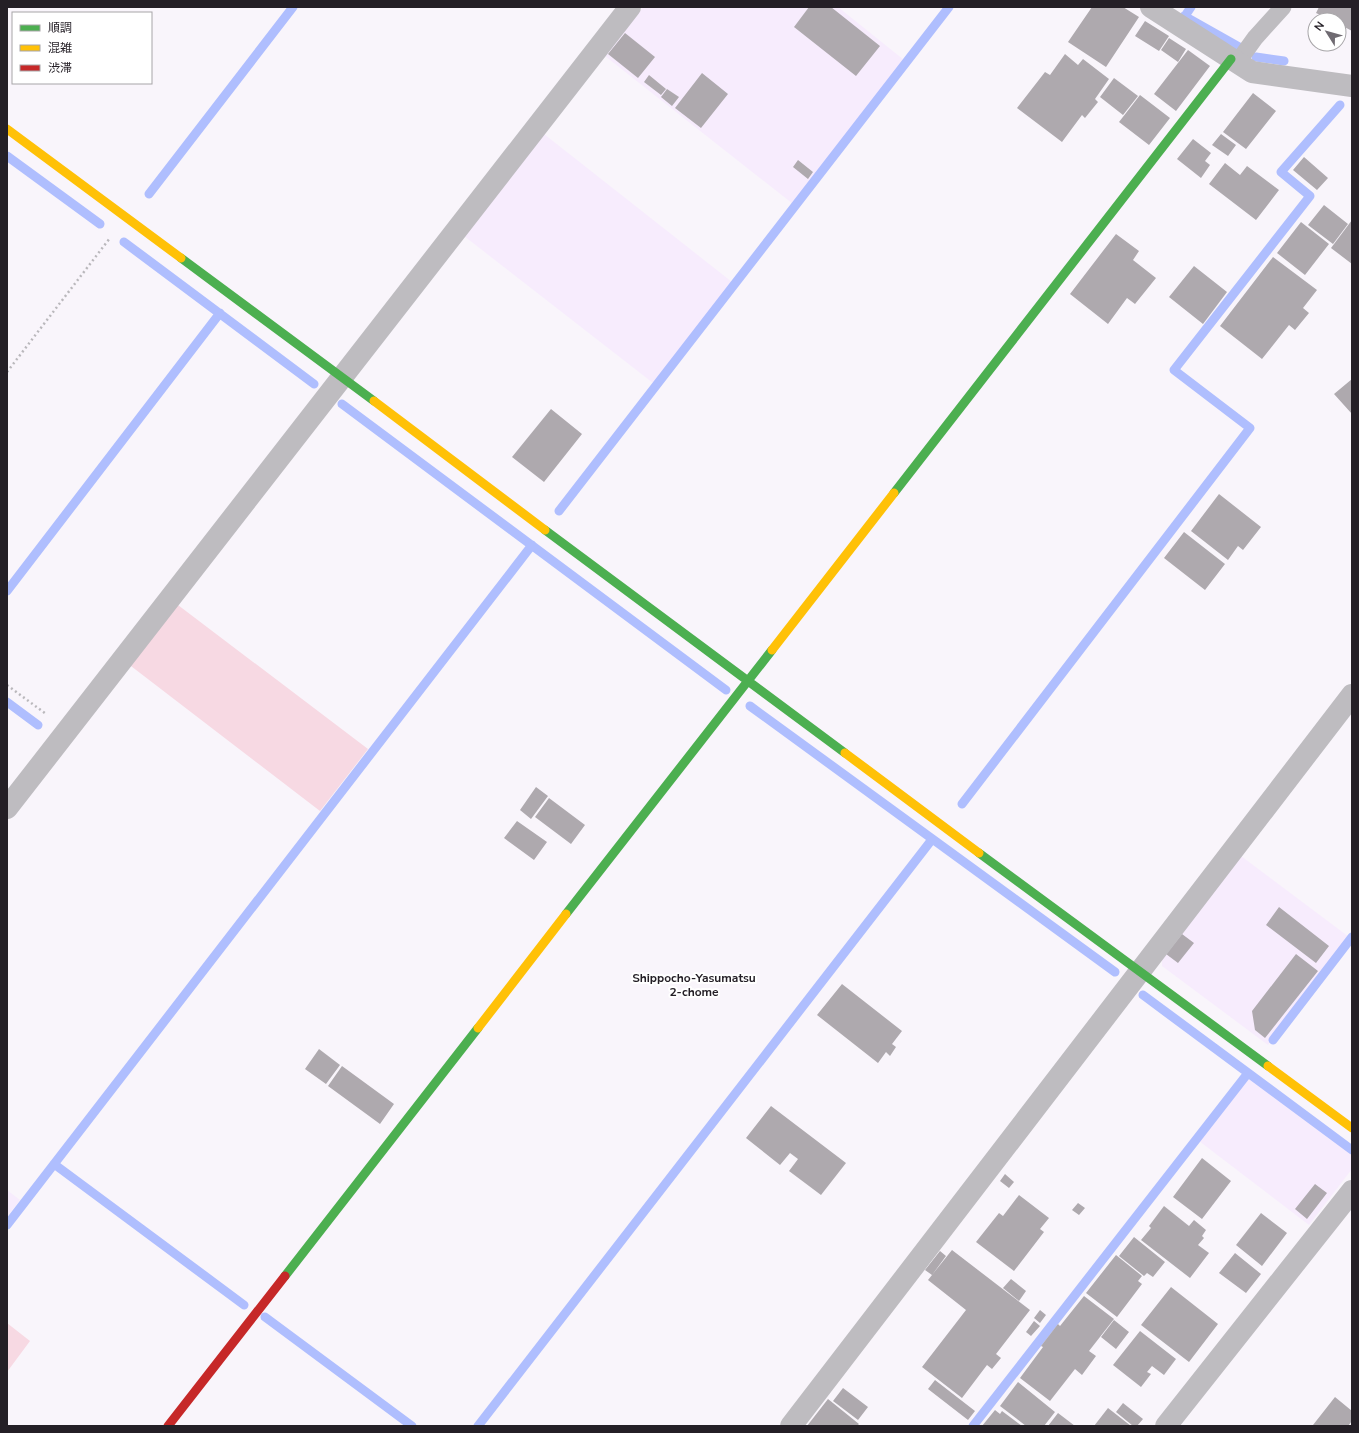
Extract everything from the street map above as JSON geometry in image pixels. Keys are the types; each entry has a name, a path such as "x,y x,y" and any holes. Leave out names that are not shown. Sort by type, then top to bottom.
{"street":[{"path":"7,808 630,7"},
{"path":"1151,7 1252,72 1352,86"},
{"path":"168,1426 747,681 1234,61"},
{"path":"7,129 342,377 747,681 1352,1128"},
{"path":"791,1426 1352,695"},
{"path":"1166,1426 1352,1191"}],"lane":[{"path":"1234,61 1283,7"}],"path":[{"path":"7,372 126,218"},
{"path":"7,685 68,730"}],"shaded area":[{"path":"643,7 838,7 904,60 793,204 605,56"},
{"path":"544,134 732,282 653,383 464,236"},
{"path":"174,602 368,749 320,811 127,663"},
{"path":"1241,856 1349,937 1268,1045 1162,966 1162,956"},
{"path":"1250,1077 1352,1153 1352,1169 1309,1225 1199,1141"},
{"path":"7,1190 20,1200 7,1217"},
{"path":"7,1323 30,1341 7,1372"}],"building":[{"path":"809,7 831,7 880,46 856,76 794,27"},
{"path":"1092,7 1123,7 1139,17 1106,67 1068,42"},
{"path":"1319,7 1352,7 1352,31 1347,28 1347,12 1316,12"},
{"path":"1145,21 1169,36 1159,51 1135,36"},
{"path":"625,33 655,57 638,78 608,54"},
{"path":"1169,38 1186,49 1178,62 1161,50"},
{"path":"1188,50 1210,66 1176,111 1154,94"},
{"path":"1065,54 1078,65 1083,59 1109,79 1095,99 1098,102 1085,118 1082,115 1062,142 1017,108 1045,72 1050,75"},
{"path":"702,73 728,94 701,128 675,108"},
{"path":"649,75 666,89 661,95 644,82"},
{"path":"1114,78 1138,96 1123,115 1100,97"},
{"path":"667,89 679,97 672,106 661,97"},
{"path":"1253,93 1276,111 1246,149 1223,132"},
{"path":"1140,95 1170,118 1149,145 1119,122"},
{"path":"1221,134 1236,145 1228,156 1212,145"},
{"path":"1193,139 1211,153 1205,161 1210,165 1201,178 1177,159"},
{"path":"1304,157 1328,178 1317,190 1293,170"},
{"path":"798,160 813,172 808,179 793,167"},
{"path":"1225,163 1240,175 1247,166 1279,190 1256,220 1209,184"},
{"path":"1324,205 1348,224 1333,244 1308,225"},
{"path":"1352,220 1352,264 1331,248"},
{"path":"1301,222 1329,244 1305,275 1277,253"},
{"path":"1116,234 1139,251 1133,260 1156,278 1135,304 1127,298 1108,324 1070,294"},
{"path":"1273,257 1317,290 1303,308 1309,313 1295,330 1289,325 1262,359 1220,326"},
{"path":"1194,266 1227,292 1203,324 1169,297"},
{"path":"1352,379 1352,414 1334,394"},
{"path":"551,409 582,434 544,482 512,457"},
{"path":"1219,494 1261,527 1243,550 1238,546 1228,560 1191,531"},
{"path":"1184,532 1225,564 1205,590 1164,558"},
{"path":"536,787 548,796 531,819 520,810"},
{"path":"549,798 585,825 571,844 535,817"},
{"path":"517,821 547,842 534,860 504,838"},
{"path":"1279,907 1329,946 1316,963 1266,925"},
{"path":"1182,934 1194,943 1178,963 1166,954"},
{"path":"1296,954 1318,971 1265,1038 1255,1030 1252,1011"},
{"path":"842,984 902,1031 892,1044 896,1047 890,1056 886,1052 878,1063 817,1015"},
{"path":"319,1049 340,1065 326,1084 305,1069"},
{"path":"342,1066 394,1104 380,1124 328,1086"},
{"path":"771,1106 846,1163 821,1195 789,1171 798,1159 790,1153 780,1165 746,1138"},
{"path":"1202,1158 1231,1181 1202,1219 1173,1197"},
{"path":"1005,1174 1014,1182 1009,1188 1000,1181"},
{"path":"1315,1184 1327,1193 1307,1219 1295,1209"},
{"path":"1019,1195 1049,1218 1040,1229 1044,1232 1014,1271 976,1242 999,1213 1003,1216"},
{"path":"1078,1203 1085,1208 1079,1215 1072,1210"},
{"path":"1164,1206 1189,1226 1194,1220 1206,1230 1202,1236 1204,1238 1198,1245 1209,1253 1190,1278 1141,1240 1151,1228 1149,1226"},
{"path":"1261,1213 1287,1233 1262,1266 1236,1245"},
{"path":"1134,1237 1165,1262 1153,1277 1147,1273 1144,1276 1119,1256"},
{"path":"952,1250 1030,1310 996,1354 1001,1358 992,1369 987,1365 962,1398 922,1367 966,1310 928,1280"},
{"path":"940,1251 946,1256 932,1275 925,1270"},
{"path":"1235,1253 1261,1274 1246,1293 1219,1273"},
{"path":"1116,1255 1142,1276 1138,1281 1142,1284 1117,1317 1086,1293"},
{"path":"1011,1279 1026,1291 1019,1301 1003,1288"},
{"path":"1171,1287 1218,1324 1189,1362 1141,1325"},
{"path":"1084,1296 1114,1319 1089,1351 1096,1356 1082,1375 1075,1369 1050,1401 1020,1378 1043,1347 1041,1346 1058,1324 1060,1326"},
{"path":"1040,1310 1046,1315 1040,1323 1034,1318"},
{"path":"1114,1320 1129,1332 1116,1349 1101,1337"},
{"path":"1034,1321 1040,1326 1031,1336 1026,1332"},
{"path":"1140,1331 1176,1359 1164,1375 1152,1366 1147,1372 1151,1374 1141,1387 1113,1365"},
{"path":"935,1380 975,1411 968,1420 928,1389"},
{"path":"1018,1382 1055,1412 1044,1426 1026,1426 1000,1406"},
{"path":"843,1388 868,1407 858,1420 833,1401"},
{"path":"1335,1397 1352,1411 1352,1421 1348,1426 1314,1426 1313,1425"},
{"path":"828,1399 859,1424 857,1426 807,1426"},
{"path":"1123,1403 1143,1419 1137,1426 1133,1426 1116,1412"},
{"path":"1108,1408 1131,1426 1094,1426"},
{"path":"995,1410 1000,1414 1002,1411 1022,1426 982,1426"},
{"path":"1058,1413 1075,1426 1048,1426"}],"waterway":[{"path":"149,194 293,7"},
{"path":"559,511 949,7"},
{"path":"1185,16 1191,7"},
{"path":"1184,16 1239,47"},
{"path":"1256,57 1284,61"},
{"path":"962,804 1250,428 1174,370 1310,196 1281,172 1340,105"},
{"path":"7,156 100,224"},
{"path":"124,242 314,384"},
{"path":"7,591 220,313"},
{"path":"342,404 726,690"},
{"path":"7,1225 532,545"},
{"path":"7,702 38,725"},
{"path":"750,706 1115,972"},
{"path":"478,1426 930,842"},
{"path":"1273,1040 1352,937"},
{"path":"1143,995 1352,1150"},
{"path":"973,1426 1248,1073"},
{"path":"54,1164 244,1305"},
{"path":"265,1317 412,1426"}],"traffic: fast":[{"path":"894,493 1231,59"},
{"path":"181,258 374,401"},
{"path":"545,530 845,753"},
{"path":"566,914 772,650"},
{"path":"979,853 1268,1066"},
{"path":"285,1276 478,1028"}],"traffic: slow":[{"path":"7,129 181,258"},
{"path":"374,401 545,530"},
{"path":"772,650 894,493"},
{"path":"845,753 979,853"},
{"path":"478,1028 566,914"},
{"path":"1268,1066 1352,1128"}],"traffic: jam":[{"path":"168,1426 285,1276"}],"district":[{"name":"Shippocho-Yasumatsu 2-chome","path":"694,985"}]}
